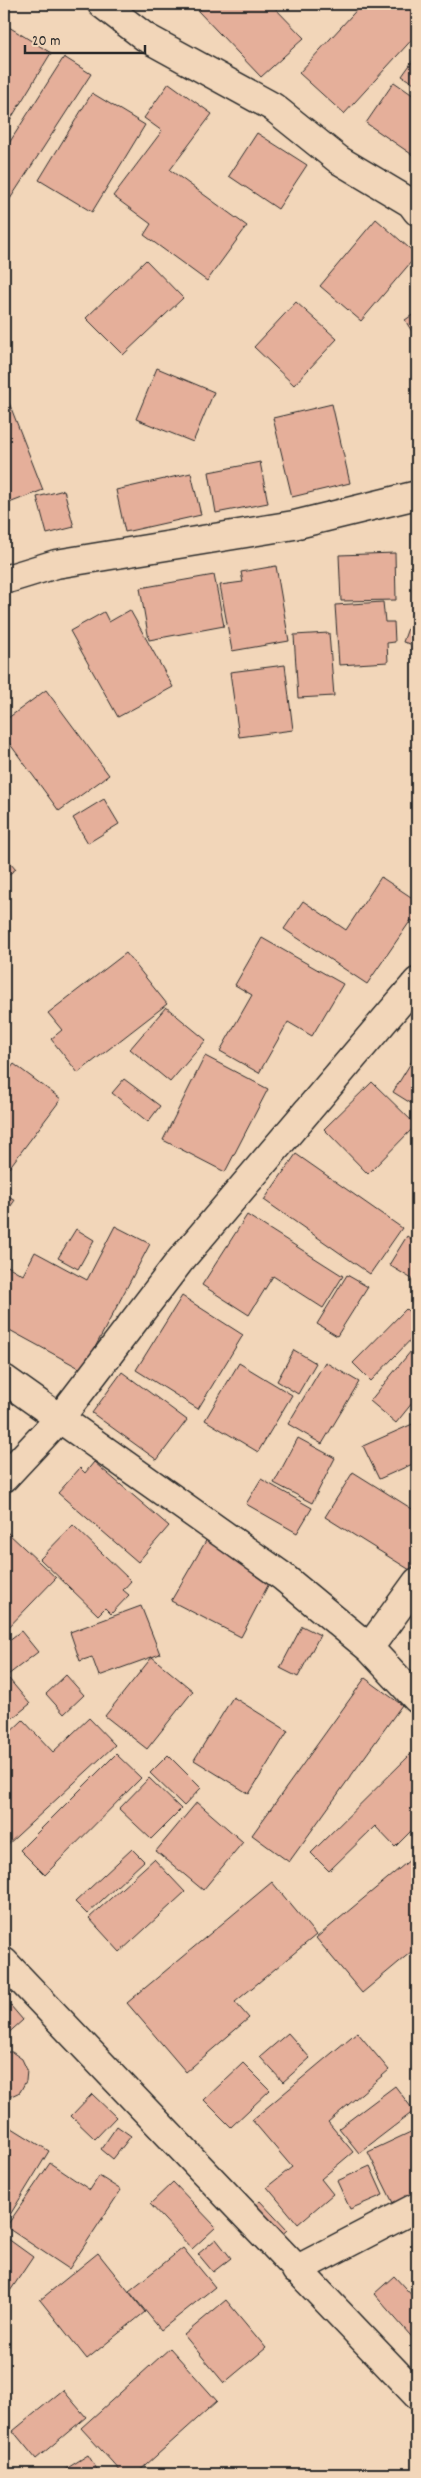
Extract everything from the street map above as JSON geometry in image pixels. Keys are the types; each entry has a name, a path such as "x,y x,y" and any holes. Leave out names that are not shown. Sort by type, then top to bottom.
{"street":[{"path":"102,4 145,37 273,107 339,160 411,203 417,211"},
{"path":"4,580 56,564 294,525 417,495"},
{"path":"4,1478 60,1418 180,1262 417,982"},
{"path":"4,1379 282,1576 369,1648 417,1698"},
{"path":"369,1648 417,1582"},
{"path":"4,1962 417,2395"},
{"path":"296,2270 417,2207"}],"building":[{"path":"206,4 271,4 304,38 261,77 198,11"},
{"path":"362,4 417,4 417,34 344,114 299,73"},
{"path":"4,24 51,53 4,130"},
{"path":"417,55 417,86 402,76"},
{"path":"64,57 91,74 10,199 4,195 4,151"},
{"path":"394,82 417,98 417,158 366,123"},
{"path":"169,83 212,114 170,170 247,226 207,281 144,235 151,224 113,196 162,131 144,118"},
{"path":"92,93 145,125 92,212 39,180"},
{"path":"257,133 307,165 278,209 229,176"},
{"path":"376,219 417,255 361,321 320,286"},
{"path":"146,260 183,298 123,355 86,318"},
{"path":"296,302 337,339 294,385 254,347"},
{"path":"417,312 417,340 405,320"},
{"path":"157,368 214,392 193,442 136,419"},
{"path":"4,390 43,490 4,505"},
{"path":"332,404 350,483 292,497 273,418"},
{"path":"260,462 268,503 216,513 209,472"},
{"path":"191,473 201,515 125,532 116,490"},
{"path":"64,490 74,527 47,534 37,497"},
{"path":"395,553 396,600 341,601 339,555"},
{"path":"276,566 289,641 232,651 220,585 243,582 241,572"},
{"path":"214,575 224,626 149,640 140,588"},
{"path":"383,602 385,622 394,622 395,642 387,643 388,662 339,665 335,605"},
{"path":"417,603 417,646 403,642"},
{"path":"130,610 173,687 118,717 70,631 104,612 109,622"},
{"path":"329,633 334,696 298,698 294,635"},
{"path":"285,665 293,730 239,737 230,672"},
{"path":"46,690 109,775 59,811 4,736 4,721"},
{"path":"104,799 119,824 88,843 73,818"},
{"path":"4,855 16,869 4,878"},
{"path":"381,877 414,899 417,894 417,924 411,920 367,984 284,929 303,901 346,930"},
{"path":"262,938 343,984 312,1036 288,1022 259,1073 220,1051 252,995 235,985"},
{"path":"126,953 167,1004 78,1073 51,1039 62,1030 48,1013"},
{"path":"166,1007 206,1040 170,1082 130,1049"},
{"path":"417,1053 417,1107 393,1092"},
{"path":"205,1056 268,1089 225,1172 163,1140"},
{"path":"14,1064 61,1099 9,1168 4,1164 4,1077"},
{"path":"124,1079 160,1106 148,1122 112,1093"},
{"path":"372,1082 416,1125 368,1174 324,1129"},
{"path":"296,1154 402,1228 370,1274 264,1200"},
{"path":"4,1193 15,1200 4,1216"},
{"path":"247,1215 343,1276 323,1308 273,1276 249,1315 202,1285"},
{"path":"115,1226 150,1244 83,1370 4,1327 4,1264 23,1275 35,1252 87,1280"},
{"path":"76,1229 94,1240 78,1269 58,1258"},
{"path":"407,1236 417,1243 417,1282 389,1265"},
{"path":"347,1275 368,1287 337,1336 317,1324"},
{"path":"182,1296 243,1335 198,1409 136,1370"},
{"path":"406,1309 417,1319 417,1333 371,1381 353,1363"},
{"path":"294,1350 316,1363 298,1394 277,1381"},
{"path":"411,1351 417,1355 417,1397 396,1423 370,1401"},
{"path":"325,1362 359,1382 322,1444 288,1424"},
{"path":"239,1363 292,1395 258,1452 205,1420"},
{"path":"122,1372 187,1420 157,1460 92,1413"},
{"path":"417,1422 417,1462 379,1479 363,1446"},
{"path":"298,1438 335,1458 312,1503 274,1483"},
{"path":"94,1462 169,1526 138,1562 58,1493 80,1468 85,1473"},
{"path":"353,1472 417,1512 417,1559 410,1570 325,1517"},
{"path":"261,1479 312,1508 297,1533 246,1504"},
{"path":"73,1525 131,1581 123,1590 129,1595 111,1614 105,1608 98,1615 40,1559"},
{"path":"7,1532 56,1578 4,1632 4,1536"},
{"path":"207,1539 274,1574 241,1637 171,1601"},
{"path":"141,1606 160,1654 99,1676 92,1657 80,1661 70,1632"},
{"path":"302,1626 320,1635 298,1677 280,1668"},
{"path":"21,1631 38,1652 4,1678 4,1644"},
{"path":"152,1657 193,1691 147,1749 105,1716"},
{"path":"66,1675 84,1695 64,1714 46,1694"},
{"path":"365,1678 402,1705 289,1862 252,1835"},
{"path":"9,1679 30,1704 4,1725 4,1684"},
{"path":"233,1697 288,1731 249,1794 194,1760"},
{"path":"89,1718 115,1745 4,1848 4,1738 23,1720 53,1752"},
{"path":"417,1748 417,1825 395,1847 375,1826 329,1871 311,1853"},
{"path":"116,1754 141,1778 45,1875 20,1850"},
{"path":"168,1755 201,1788 184,1806 150,1773"},
{"path":"149,1778 181,1809 151,1839 119,1809"},
{"path":"197,1802 243,1842 203,1890 156,1851"},
{"path":"132,1849 144,1861 87,1914 75,1902"},
{"path":"417,1854 417,1947 362,1993 316,1938"},
{"path":"154,1859 185,1892 120,1952 89,1918"},
{"path":"272,1882 316,1935 235,2002 249,2018 186,2072 127,2003"},
{"path":"4,1998 23,2020 4,2037"},
{"path":"357,2032 389,2070 328,2122 353,2152 321,2179 333,2194 298,2224 267,2187 292,2167 252,2120"},
{"path":"288,2033 310,2058 283,2082 260,2057"},
{"path":"4,2052 12,2052 22,2059 27,2070 26,2081 20,2092 9,2097 4,2096"},
{"path":"243,2063 270,2090 231,2127 204,2100"},
{"path":"395,2086 414,2111 359,2153 339,2128"},
{"path":"92,2094 116,2117 95,2139 71,2116"},
{"path":"4,2123 49,2151 5,2223 4,2223"},
{"path":"117,2126 131,2136 113,2159 101,2149"},
{"path":"417,2129 417,2191 393,2203 368,2152"},
{"path":"50,2163 90,2190 99,2176 121,2190 69,2269 6,2227"},
{"path":"370,2166 383,2195 350,2209 337,2181"},
{"path":"173,2182 216,2227 192,2249 150,2204"},
{"path":"260,2201 287,2230 275,2241 248,2212"},
{"path":"4,2236 33,2257 4,2300"},
{"path":"216,2239 231,2258 213,2272 198,2254"},
{"path":"183,2248 215,2287 161,2330 129,2291"},
{"path":"98,2253 145,2312 87,2359 40,2300"},
{"path":"394,2276 417,2301 417,2343 374,2294"},
{"path":"226,2300 266,2348 224,2383 184,2335"},
{"path":"170,2348 217,2401 136,2474 123,2474 81,2428"},
{"path":"63,2390 86,2417 36,2459 13,2431"},
{"path":"88,2455 100,2474 58,2474"},
{"path":"4,2465 10,2474 4,2474"},
{"path":"417,2466 417,2474 397,2474"}]}
